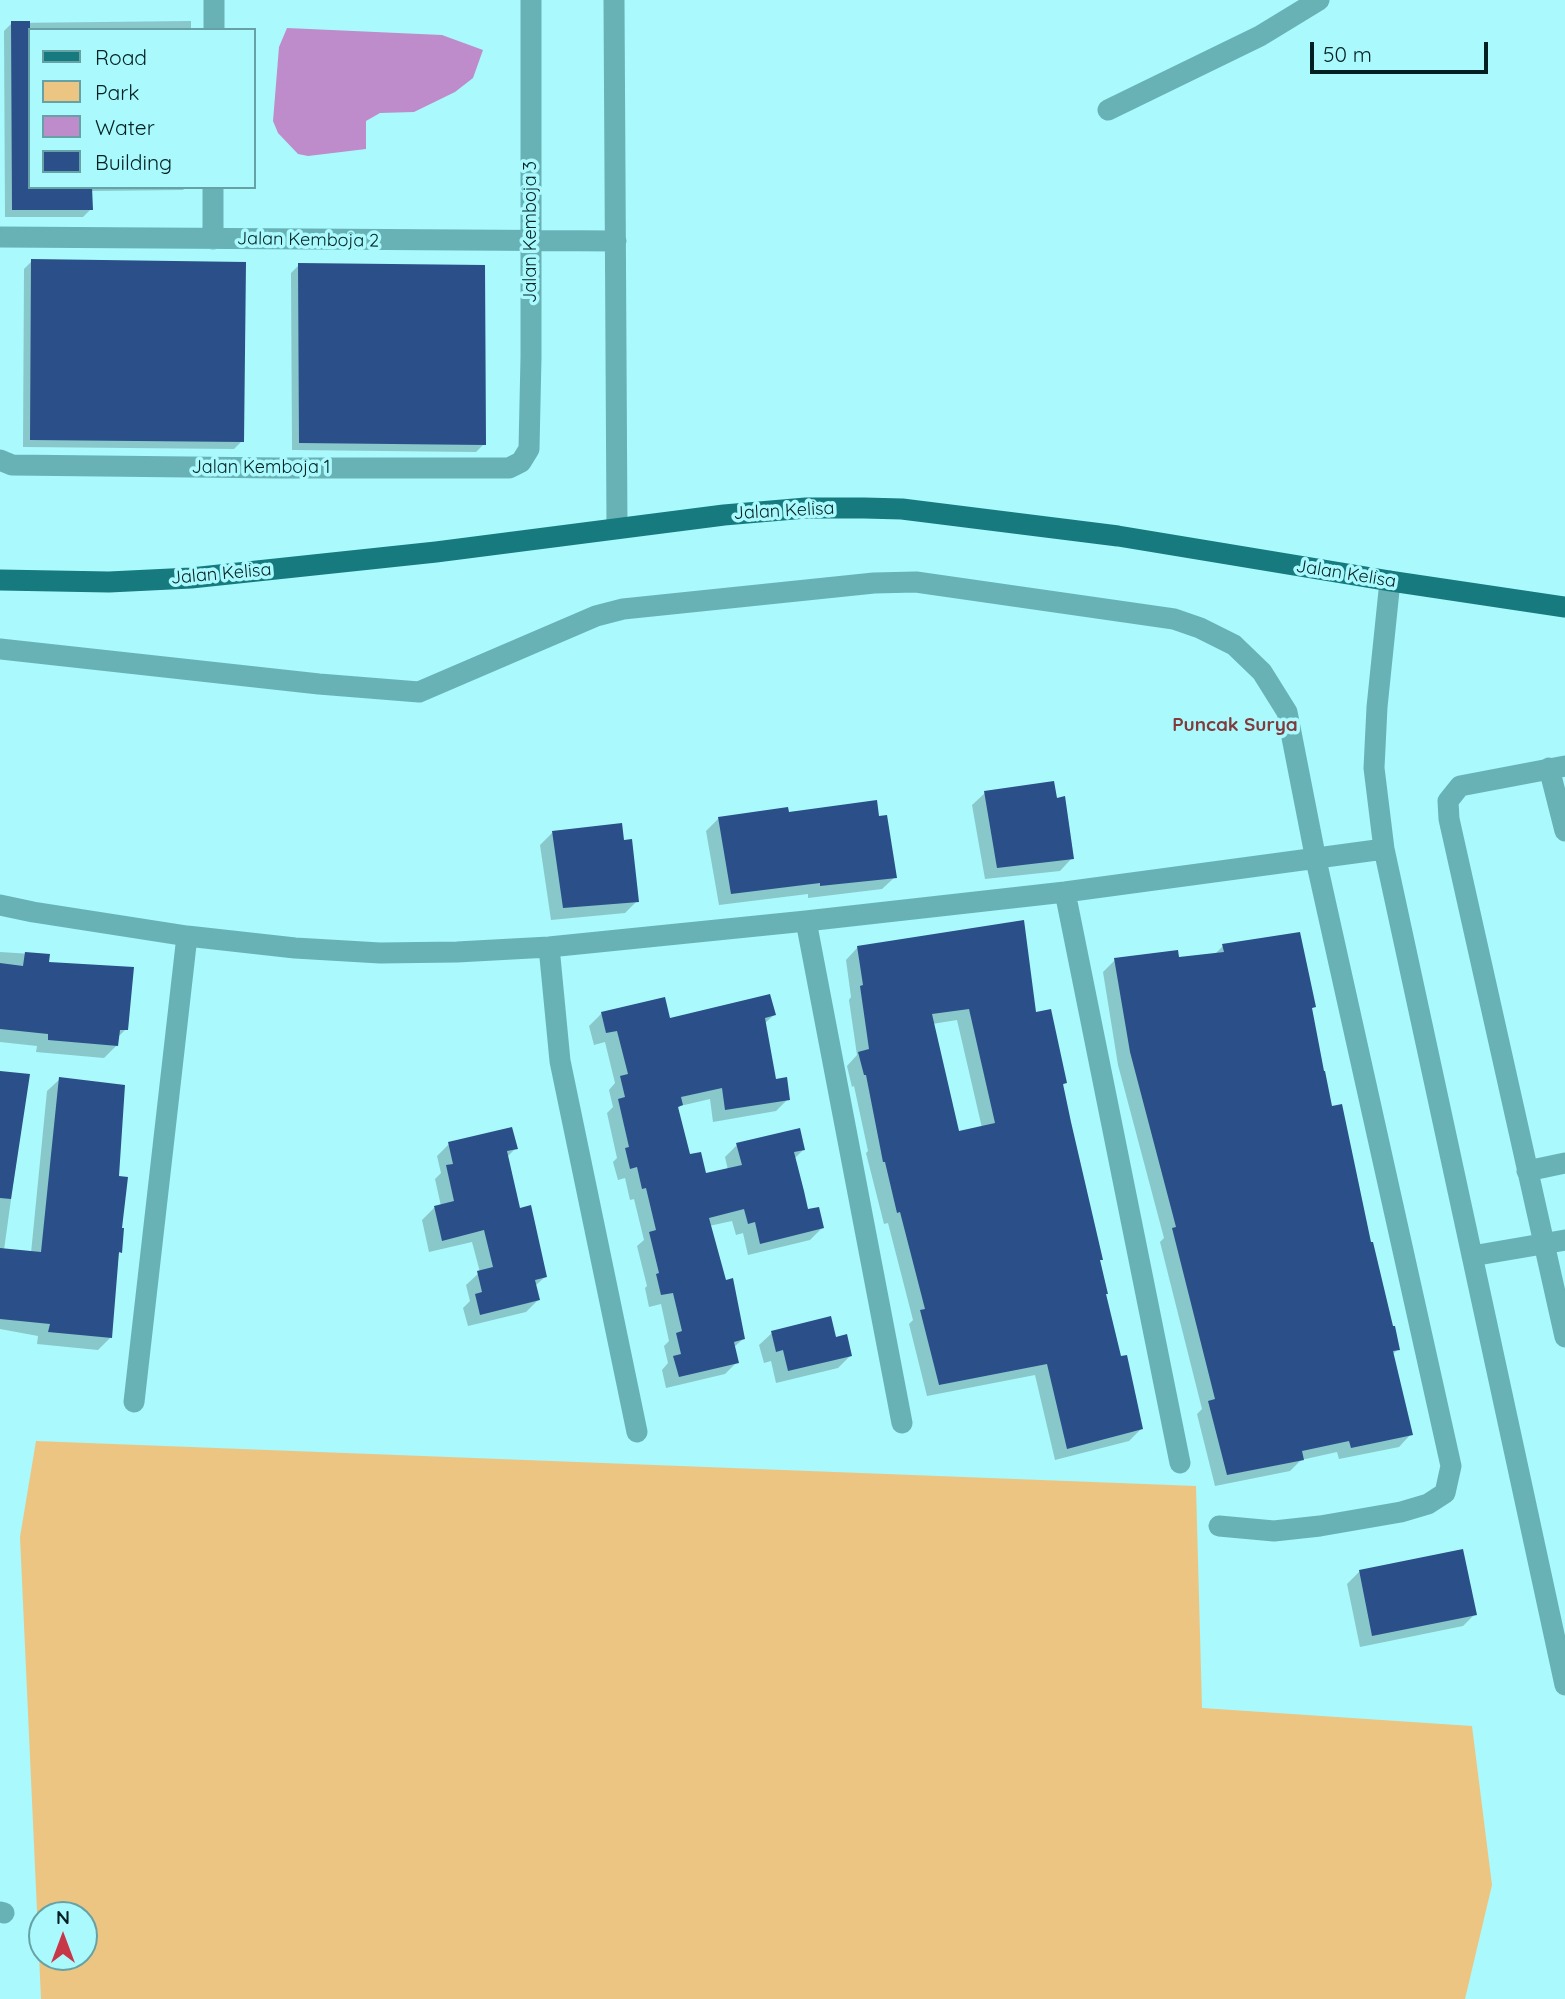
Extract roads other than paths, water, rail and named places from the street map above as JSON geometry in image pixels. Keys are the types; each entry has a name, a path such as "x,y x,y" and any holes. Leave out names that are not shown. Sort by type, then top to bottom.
{"main road":[{"name":"Jalan Kelisa","path":"2,581 109,582 191,578 436,552 724,515 806,508 902,509 1118,536 1565,607"}],"street":[{"path":"214,0 214,28"},
{"name":"Jalan Kemboja 3","path":"521,462 529,450 531,0"},
{"path":"614,0 617,528"},
{"path":"1108,110 1260,36 1319,0"},
{"path":"213,239 214,189"},
{"name":"Jalan Kemboja 2","path":"0,237 615,241"},
{"name":"Jalan Kemboja 1","path":"0,460 12,465 277,468 509,468 521,462"},
{"path":"1390,581 1377,707 1374,768 1384,849 1565,1685"},
{"path":"0,649 419,692 596,617 623,609 874,583 916,582 1174,619 1234,645 1262,672 1286,712 1316,860 1451,1466 1445,1493 1428,1504 1401,1512 1274,1531 1219,1526"},
{"path":"1565,831 1557,767 1461,786 1448,801 1449,819 1527,1171 1555,1242 1565,1337"},
{"path":"0,905 187,936 295,948 380,953 548,947 806,922 1065,892 1384,849"},
{"path":"1065,892 1180,1463"},
{"path":"806,922 902,1423"},
{"path":"134,1402 187,936"},
{"path":"548,947 560,1061 636,1432"},
{"path":"1527,1171 1565,1163"},
{"path":"1472,1256 1555,1242"}],"water":[{"path":"287,28 442,35 483,50 473,78 455,92 414,112 380,113 366,121 366,149 308,156 298,154 278,133 273,121 279,47"}],"district":[{"name":"Puncak Surya","path":"1235,725"}]}
